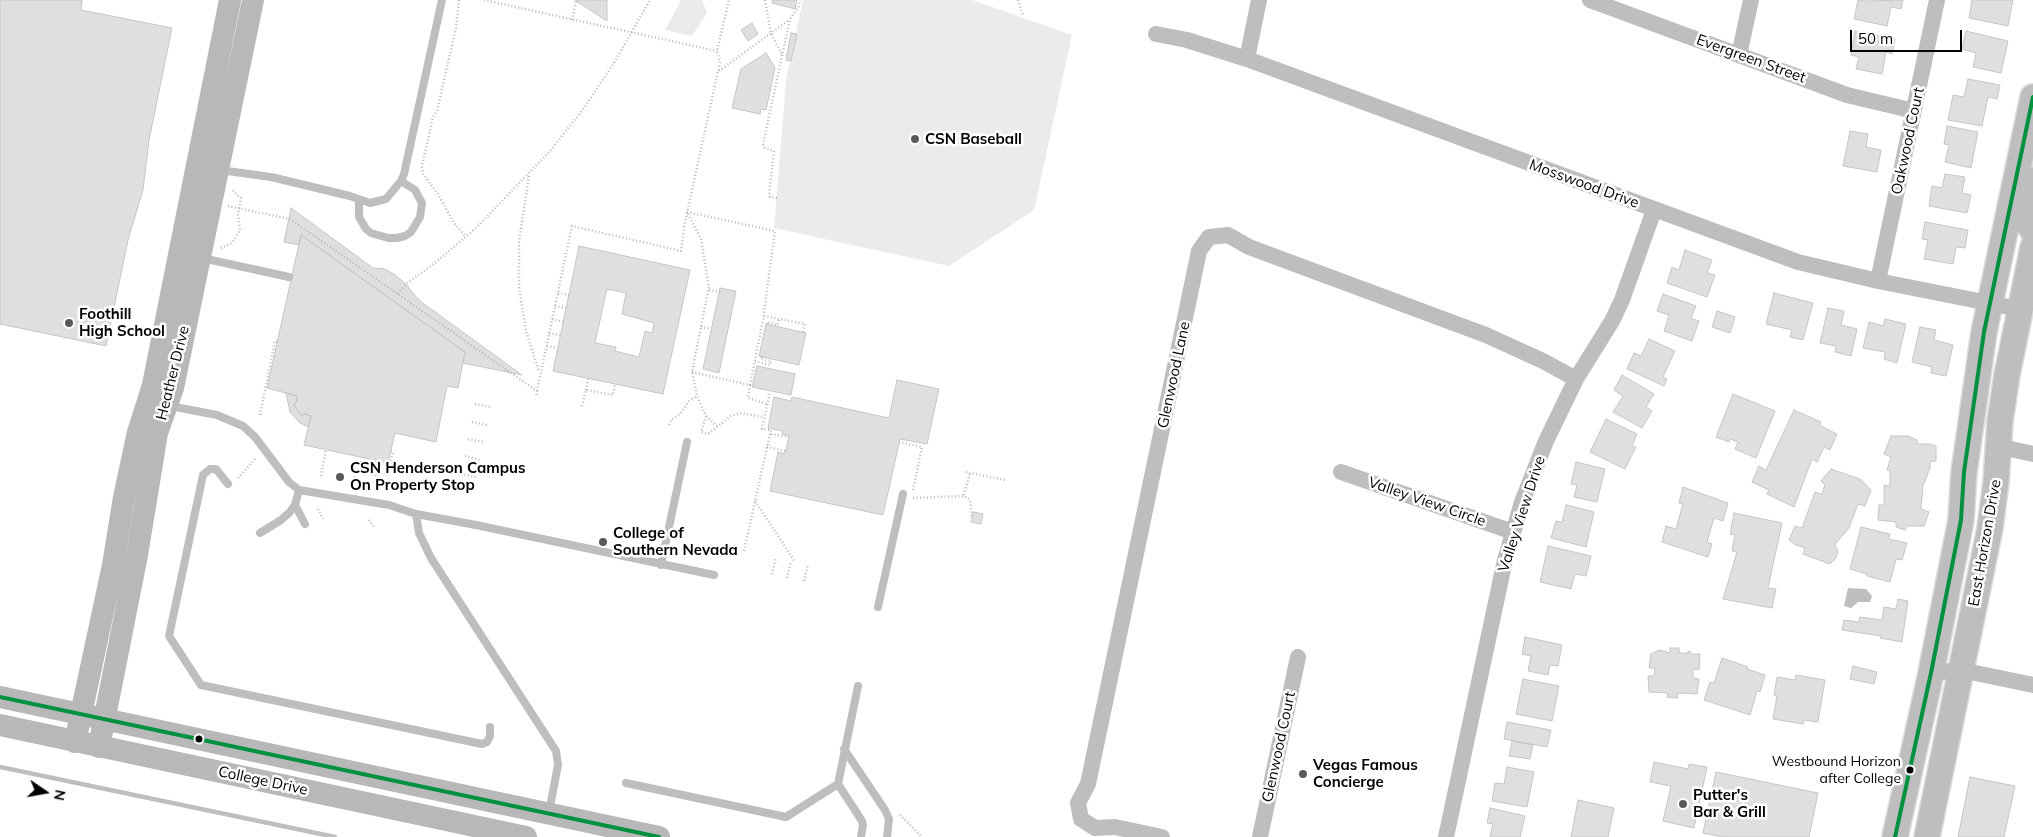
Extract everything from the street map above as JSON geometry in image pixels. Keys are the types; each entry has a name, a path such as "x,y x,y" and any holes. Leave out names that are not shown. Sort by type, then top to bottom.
{"main road":[{"name":"East Horizon Drive","path":"1895,837 1931,672 1961,520 1964,472 1977,373 1989,304 2033,101"},
{"path":"2033,175 2026,211 2029,225 2033,231"},
{"name":"East Horizon Drive","path":"1927,837 1990,528 1996,482 1997,446 2007,375 2033,247"}],"street":[{"path":"1247,59 1259,0"},
{"name":"Evergreen Street","path":"1590,0 1847,95 1914,111"},
{"path":"1739,55 1751,0"},
{"name":"Oakwood Court","path":"1878,281 1937,0"},
{"name":"Heather Drive","path":"75,742 113,565 124,497 138,432 157,404 173,388 207,254 214,173 242,1"},
{"name":"Mosswood Drive","path":"1156,34 1187,40 1247,59 1798,262 1878,281 2019,310"},
{"name":"Heather Drive","path":"99,747 109,689 137,556 157,433 155,375 214,173"},
{"name":"Valley View Drive","path":"1446,837 1497,592 1513,532 1546,441 1576,378 1612,321 1622,300 1654,210"},
{"name":"Glenwood Lane","path":"1162,837 1114,827 1094,828 1081,819 1078,803 1088,784 1199,251 1209,238 1228,235 1248,247 1486,335 1576,378"},
{"path":"1997,446 2033,454"},
{"name":"Valley View Circle","path":"1341,472 1513,532"},
{"name":"Glenwood Court","path":"1260,837 1298,657"},
{"path":"1931,672 1961,670 2033,685"},
{"name":"College Drive","path":"0,696 105,720 659,837"},
{"name":"College Drive","path":"0,725 526,837"}],"lane":[{"path":"214,173 271,177 350,196 370,204 386,199 401,181 442,0"},
{"path":"359,200 360,216 366,229 371,234 388,238 405,236 411,232 420,218 422,203 416,190 401,181"},
{"path":"207,254 289,277"},
{"path":"157,404 216,415 236,422 255,437 282,474 299,490 389,506 416,514 714,574"},
{"path":"661,564 687,442"},
{"path":"228,484 216,469 210,469 203,475 169,636 201,685 482,744 487,742 490,736 490,727"},
{"path":"260,533 281,520 295,505 299,490"},
{"path":"878,607 907,498"},
{"path":"295,505 305,524"},
{"path":"416,514 419,533 431,558 556,750 558,765 548,814"},
{"path":"858,686 838,784 862,821 861,837"},
{"path":"844,749 885,810 889,819 887,837"},
{"path":"626,783 786,817 838,784"}],"path":[{"path":"459,0 450,56 437,111 432,117 422,166 424,174 454,223 466,237"},
{"path":"484,0 716,51"},
{"path":"398,294 406,284 466,237 496,210 551,150 584,108 632,33 650,0"},
{"path":"536,397 572,226 681,251 687,212 720,62 716,51 729,0"},
{"path":"765,0 770,33 782,55"},
{"path":"718,72 790,19 799,6 800,0"},
{"path":"1018,0 1023,16"},
{"path":"572,20 576,1"},
{"path":"777,198 769,195 774,151 765,148 763,144 790,19"},
{"path":"207,254 230,245 240,230 239,208 241,198 214,173"},
{"path":"529,174 520,241 519,287 526,331 540,374"},
{"path":"222,205 290,218 537,391"},
{"path":"687,212 701,239 708,289 692,372 697,396 706,416 717,426"},
{"path":"687,212 776,231 764,316 748,398 767,404"},
{"path":"708,289 720,292"},
{"path":"558,293 569,295"},
{"path":"555,306 566,308"},
{"path":"764,316 805,324 803,332"},
{"path":"552,319 563,322"},
{"path":"767,324 767,322 778,325 779,319"},
{"path":"700,326 712,329"},
{"path":"549,333 560,335"},
{"path":"260,415 275,341 278,342"},
{"path":"546,346 557,348"},
{"path":"755,361 770,365 771,361 760,357"},
{"path":"692,372 750,385"},
{"path":"582,406 588,378"},
{"path":"586,390 613,395 615,384"},
{"path":"744,550 770,434 770,430 762,429 770,392"},
{"path":"669,425 671,420 680,414 689,401 697,396"},
{"path":"475,404 491,407"},
{"path":"706,416 702,432 708,434 731,416 740,413 764,417"},
{"path":"472,422 488,425"},
{"path":"770,434 789,437"},
{"path":"468,439 484,442"},
{"path":"899,442 922,447 907,498 964,496 970,500 972,517"},
{"path":"767,447 786,451"},
{"path":"321,476 326,450"},
{"path":"355,477 356,472 378,461 378,464 390,466 393,452 391,452"},
{"path":"464,456 480,460"},
{"path":"238,478 254,459"},
{"path":"374,483 378,464"},
{"path":"964,496 968,472 1005,480"},
{"path":"461,474 477,477"},
{"path":"755,501 793,561 787,578"},
{"path":"318,509 323,519"},
{"path":"369,520 374,527"},
{"path":"772,574 776,557"},
{"path":"804,581 808,564"},
{"path":"897,813 922,837"}],"shaded area":[{"path":"681,0 702,0 707,13 692,36 665,30"},
{"name":"CSN Baseball","path":"803,0 972,0 1072,35 1034,210 949,266 774,228 786,81"},
{"path":"1848,588 1866,589 1872,596 1870,602 1858,602 1851,608 1844,606"}],"building":[{"path":"0,0 82,0 81,10 172,28 149,140 143,190 128,240 106,346 0,324"},
{"path":"607,0 607,21 576,1"},
{"path":"773,0 797,0 795,9 772,3"},
{"path":"1858,0 1903,0 1901,9 1891,7 1887,26 1854,19"},
{"path":"1972,0 2013,0 2008,26 1969,18"},
{"path":"752,23 758,34 748,41 741,30"},
{"path":"1855,31 1895,39 1892,54 1886,52 1882,74 1856,69 1859,57 1851,55"},
{"path":"1966,31 2008,41 2001,73 1973,67 1976,53 1962,49"},
{"path":"791,33 797,34 791,61 786,60"},
{"path":"766,53 775,68 766,110 761,109 760,114 732,108 741,69"},
{"path":"1968,79 2000,85 1997,99 1988,97 1982,126 1948,120 1953,95 1964,97"},
{"path":"1947,126 1978,132 1971,168 1945,162 1949,145 1944,144"},
{"path":"1850,131 1868,134 1866,147 1881,150 1877,172 1843,166"},
{"path":"1945,174 1965,177 1962,193 1971,195 1967,213 1929,206 1932,186 1942,188"},
{"path":"291,208 373,268 385,269 394,274 424,304 522,375 463,363 465,352 301,235 299,245 284,242"},
{"path":"1925,222 1968,230 1965,248 1956,247 1953,264 1924,259 1928,240 1922,239"},
{"path":"301,235 465,352 458,388 447,386 436,442 395,433 388,463 304,445 311,416 301,415 294,405 297,401 297,396 267,388"},
{"path":"579,246 690,270 663,394 553,371","holes":["607,289 626,293 622,314 654,323 652,333 645,331 639,357 615,351 616,347 595,343"]},
{"path":"1685,250 1712,260 1707,273 1715,275 1707,297 1667,283 1672,267 1679,270"},
{"path":"720,288 736,291 719,373 703,369"},
{"path":"1774,293 1813,303 1803,340 1790,337 1792,330 1766,324"},
{"path":"1663,294 1696,306 1691,318 1699,321 1692,341 1664,331 1669,315 1657,311"},
{"path":"1828,308 1844,311 1841,325 1857,329 1851,356 1835,352 1836,346 1820,343"},
{"path":"1717,311 1735,317 1730,333 1712,327"},
{"path":"1885,319 1906,324 1897,363 1884,359 1885,352 1863,348 1869,322 1883,326"},
{"path":"766,324 806,333 799,365 759,356"},
{"path":"1920,327 1936,330 1934,340 1953,345 1946,376 1931,373 1932,367 1912,362"},
{"path":"1649,339 1675,351 1663,377 1667,379 1664,386 1627,369 1634,353 1641,356"},
{"path":"757,366 795,374 791,395 752,387"},
{"path":"1622,375 1654,394 1646,407 1652,411 1642,428 1613,412 1623,396 1614,390"},
{"path":"897,380 939,389 927,444 900,439 883,515 770,491 778,452 785,454 789,436 782,434 783,431 768,428 774,397 791,401 792,397 889,418"},
{"path":"286,393 297,396 297,401 294,405 301,415 311,416 308,427 300,423 290,412"},
{"path":"1733,394 1775,411 1756,458 1735,449 1738,442 1730,439 1729,442 1716,437"},
{"path":"1794,410 1821,422 1819,425 1837,434 1830,450 1824,447 1817,462 1812,459 1794,507 1767,494 1769,490 1752,482 1759,466 1766,470"},
{"path":"1606,419 1637,434 1632,446 1636,447 1625,469 1590,452"},
{"path":"1891,436 1908,436 1917,440 1917,444 1936,446 1936,461 1930,462 1930,468 1923,486 1921,509 1929,512 1924,526 1907,526 1905,530 1896,527 1896,522 1878,520 1879,505 1884,505 1884,485 1890,486 1890,471 1887,470 1891,457 1884,454"},
{"path":"1576,462 1605,469 1597,502 1574,497 1577,485 1571,484"},
{"path":"1831,469 1860,479 1871,490 1865,506 1858,504 1849,528 1836,543 1835,547 1838,550 1836,558 1830,564 1803,554 1805,548 1789,540 1795,526 1802,528 1815,492 1822,494 1825,485 1821,481"},
{"path":"1683,487 1728,503 1723,521 1714,518 1707,542 1712,544 1708,557 1662,542 1666,526 1676,529 1683,504 1679,503"},
{"path":"1566,505 1594,512 1586,547 1551,538 1556,521 1562,522"},
{"path":"973,512 983,514 981,524 971,522"},
{"path":"1734,513 1782,523 1768,588 1776,589 1772,608 1723,599 1737,552 1732,551 1735,535 1730,534"},
{"path":"1861,527 1890,534 1889,539 1907,543 1902,560 1896,559 1890,582 1850,569"},
{"path":"1548,546 1591,556 1586,576 1575,574 1571,589 1540,582"},
{"path":"1898,599 1908,601 1902,642 1880,638 1881,636 1842,630 1844,620 1859,622 1860,617 1882,620 1884,607 1896,609"},
{"path":"1525,637 1562,645 1558,666 1550,665 1548,675 1528,671 1531,656 1522,654"},
{"path":"1670,648 1679,648 1679,653 1688,653 1688,651 1691,654 1700,654 1699,670 1693,669 1693,678 1699,679 1697,694 1678,693 1677,698 1667,697 1668,693 1649,692 1648,676 1654,676 1655,668 1649,668 1651,654 1659,650 1670,653"},
{"path":"1722,658 1765,675 1760,692 1757,691 1750,715 1704,700 1710,682 1714,683"},
{"path":"1853,666 1877,672 1874,684 1850,679"},
{"path":"1796,675 1825,680 1818,722 1804,720 1803,724 1773,719 1777,696 1774,695 1777,677 1795,680"},
{"path":"1523,679 1559,686 1552,721 1516,714"},
{"path":"1507,722 1551,730 1547,747 1504,739"},
{"path":"1512,741 1533,745 1530,759 1509,756"},
{"name":"Putter's Bar & Grill","path":"1654,762 1688,769 1689,764 1707,767 1694,828 1663,821 1671,786 1650,782"},
{"path":"1507,767 1534,772 1527,807 1492,801 1495,783 1504,784"},
{"path":"1716,772 1818,793 1809,837 1722,837 1703,833"},
{"path":"1970,777 2015,786 2004,837 1958,837"},
{"path":"1578,800 1614,808 1608,837 1571,837"},
{"path":"1490,808 1525,816 1520,837 1490,837 1493,824 1487,823"}],"waterway":[{"path":"0,767 335,837"}],"transit line":[{"path":"1895,837 1931,673 1961,520 1964,472 1984,332 2033,97"},
{"path":"0,697 659,837"}],"place":[{"name":"CSN Baseball","path":"915,139"},
{"name":"Foothill High School","path":"69,323"},
{"name":"CSN Henderson Campus On Property Stop","path":"340,477"},
{"name":"College of Southern Nevada","path":"603,542"},
{"name":"Westbound Horizon after College","path":"1910,770"},
{"name":"Vegas Famous Concierge","path":"1303,774"},
{"name":"Putter's Bar & Grill","path":"1683,804"}]}
